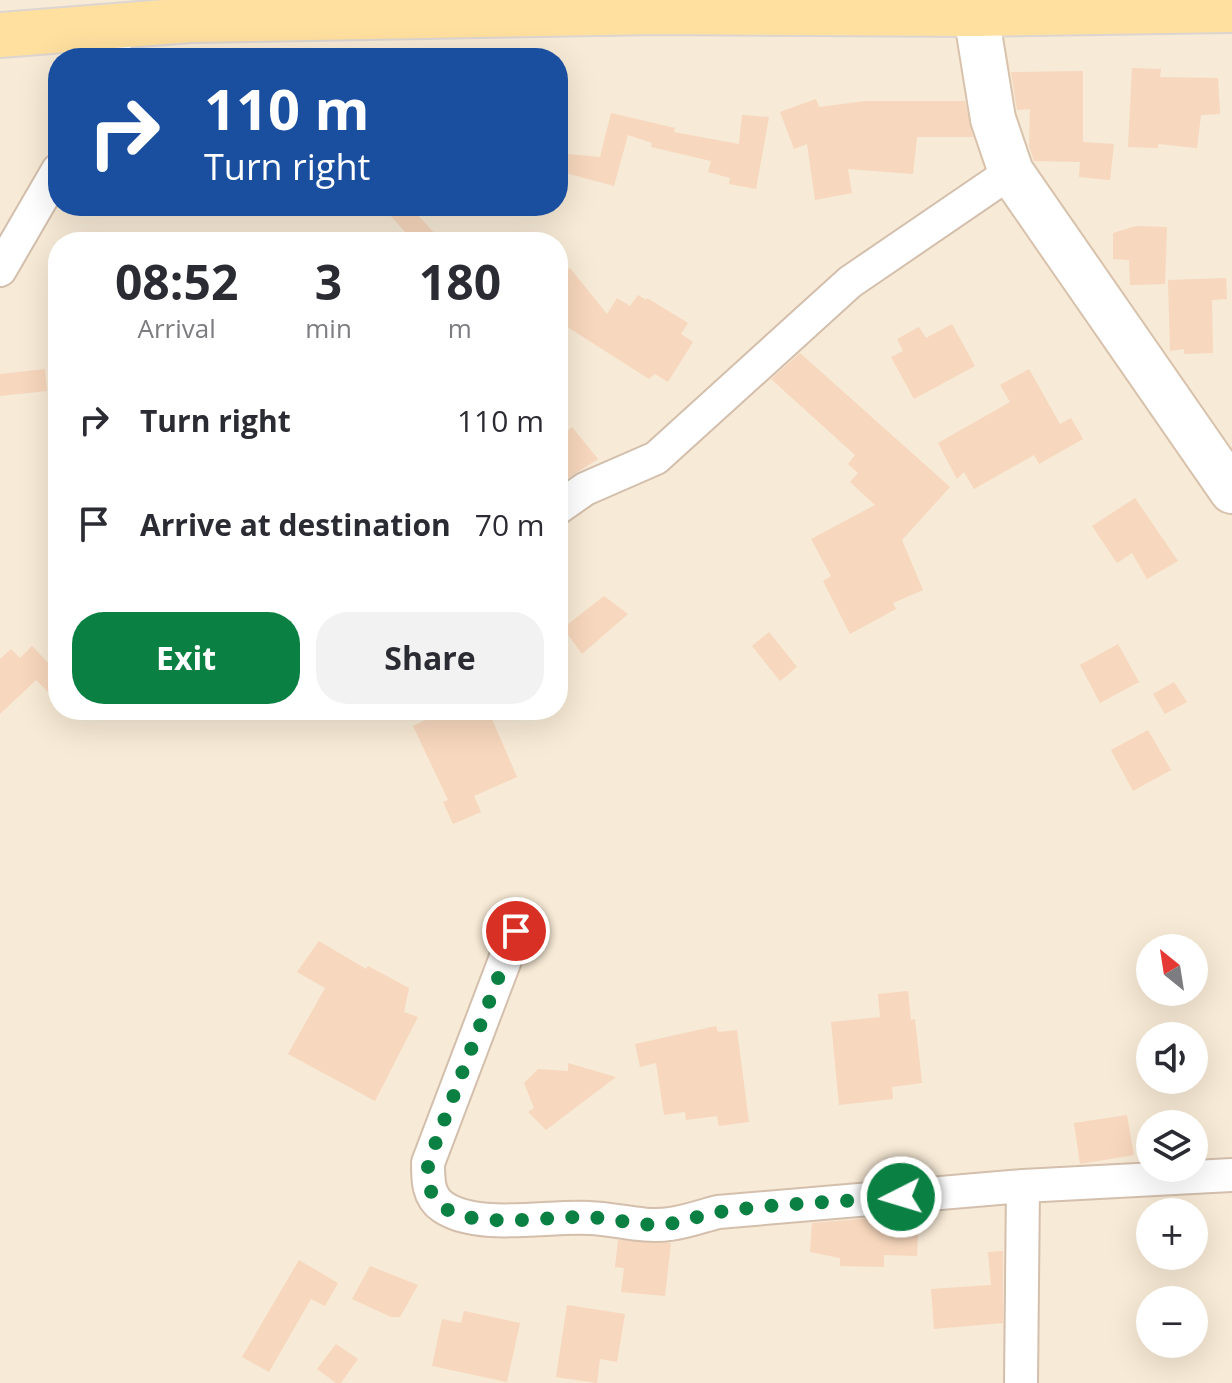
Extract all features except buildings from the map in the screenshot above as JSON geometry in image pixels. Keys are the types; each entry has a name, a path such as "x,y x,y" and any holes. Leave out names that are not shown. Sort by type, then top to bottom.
{"main road":[{"path":"0,35 116,42 190,20 652,6 976,14 1019,6 1232,10"}],"street":[{"path":"976,14 993,119 1011,172 1232,491"},
{"path":"568,501 585,489 656,458 850,282 1011,172"},
{"path":"2,264 48,187"},
{"path":"516,931 428,1163 432,1194 441,1206 456,1214 508,1221 586,1217 654,1225 718,1212 1023,1186 1232,1175"},
{"path":"1021,1383 1023,1186"}],"shaded area":[{"path":"0,0 1232,0 1232,1383 0,1383"}],"route":[{"path":"516,931 428,1163 428,1181 432,1194 441,1206 456,1214 508,1221 586,1217 654,1225 718,1212 901,1197"}]}
